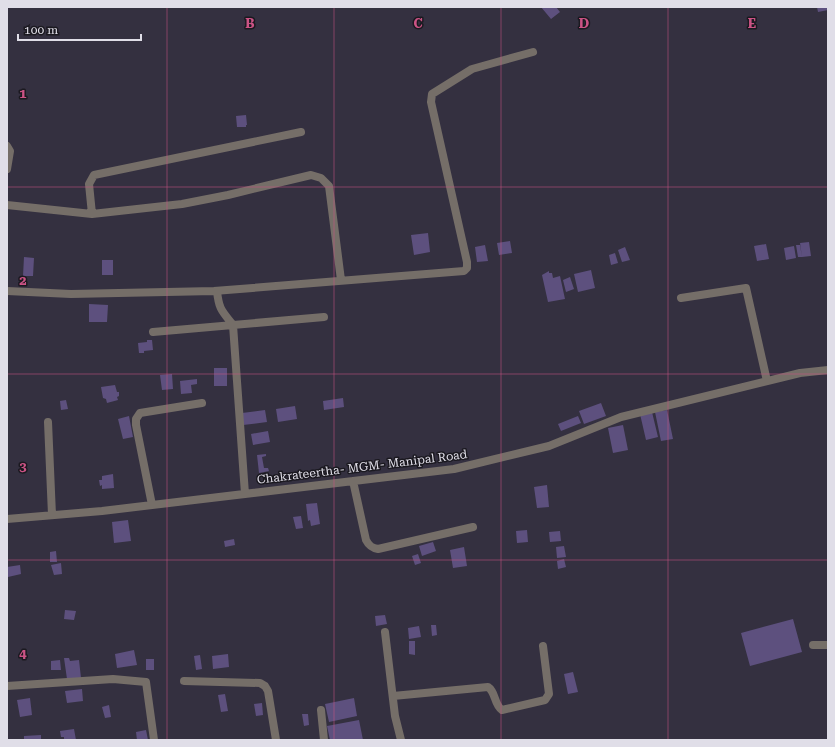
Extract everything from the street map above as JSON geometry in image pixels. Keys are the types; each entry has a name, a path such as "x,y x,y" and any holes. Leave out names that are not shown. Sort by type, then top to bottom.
{"street":[{"path":"7,290 71,294 217,291 464,271 467,268 467,262 431,102 432,94 472,69 533,52"},
{"path":"92,214 89,184 94,175 301,132"},
{"path":"7,146 10,151 7,169"},
{"path":"7,206 92,214 182,204 228,195 311,175 321,178 329,186 341,280"},
{"path":"681,298 746,288 767,381"},
{"path":"217,291 218,305 233,325 246,494"},
{"path":"153,332 324,317"},
{"name":"Chakrateertha- MGM- Manipal Road","path":"7,519 102,511 461,467 549,446 621,417 800,373 828,370"},
{"path":"152,505 136,419 140,413 202,403"},
{"path":"48,422 52,515"},
{"path":"352,481 366,540 373,548 378,549 473,527"},
{"path":"385,632 395,716 401,740"},
{"path":"813,644 828,645"},
{"path":"393,696 488,687 492,691 498,707 502,710 545,700 549,694 543,646"},
{"path":"7,686 113,679 146,682 154,740"},
{"path":"184,680 260,683 266,686 276,740"},
{"path":"321,710 324,740"}],"building":[{"path":"541,7 556,7 560,12 551,19"},
{"path":"817,7 828,7 828,10 818,12"},
{"path":"246,115 246,127 237,127 236,116"},
{"path":"428,233 430,252 414,255 411,235"},
{"path":"510,241 512,253 499,255 497,243"},
{"path":"809,242 811,256 802,257 800,243"},
{"path":"766,244 769,259 757,261 754,246"},
{"path":"485,245 488,261 477,262 475,247"},
{"path":"796,245 800,245 802,257 798,257"},
{"path":"794,246 796,258 786,260 784,248"},
{"path":"625,247 630,260 622,262 618,250"},
{"path":"615,253 618,263 611,265 609,255"},
{"path":"24,257 34,258 33,276 23,276"},
{"path":"102,260 113,260 113,275 102,275"},
{"path":"591,270 595,288 578,292 574,274"},
{"path":"549,271 549,273 552,273 553,278 560,276 565,299 548,302 542,275"},
{"path":"570,277 574,289 566,292 563,280"},
{"path":"89,304 108,305 107,322 89,322"},
{"path":"147,340 152,340 153,350 139,353 138,343 147,342"},
{"path":"214,368 227,368 227,386 214,386"},
{"path":"172,374 173,389 162,390 160,375"},
{"path":"197,379 197,384 191,385 192,393 181,394 180,381"},
{"path":"115,385 117,392 119,392 119,396 117,397 118,400 107,403 106,399 103,398 101,387"},
{"path":"343,398 344,407 324,410 323,401"},
{"path":"66,400 68,409 61,410 60,401"},
{"path":"601,403 606,416 584,424 579,411"},
{"path":"295,406 297,419 278,422 276,409"},
{"path":"265,410 267,422 243,425 242,413"},
{"path":"667,410 673,439 661,441 655,412"},
{"path":"652,412 658,437 646,440 640,414"},
{"path":"129,416 133,437 123,439 118,419"},
{"path":"578,416 581,423 561,431 558,424"},
{"path":"623,425 628,450 613,453 608,428"},
{"path":"268,431 270,442 253,445 251,434"},
{"path":"266,454 266,456 262,457 264,468 268,468 269,471 259,473 257,455"},
{"path":"113,474 114,488 102,489 102,485 100,486 99,480 102,480 102,476"},
{"path":"547,485 549,507 537,508 534,487"},
{"path":"317,503 320,524 311,526 310,520 308,521 306,504"},
{"path":"301,516 303,528 296,529 293,517"},
{"path":"128,520 131,541 114,543 112,522"},
{"path":"527,530 528,542 517,543 516,531"},
{"path":"560,531 561,541 550,542 549,532"},
{"path":"234,539 235,545 225,547 224,541"},
{"path":"433,542 436,551 422,556 419,546"},
{"path":"564,546 566,557 557,558 556,547"},
{"path":"464,547 467,566 453,568 450,550"},
{"path":"56,551 57,562 50,562 50,552"},
{"path":"418,554 421,563 415,565 412,556"},
{"path":"564,559 566,567 558,569 557,561"},
{"path":"61,563 62,574 54,575 51,565"},
{"path":"20,565 21,574 8,577 7,567"},
{"path":"65,610 76,611 74,620 64,619"},
{"path":"385,615 387,624 376,626 375,616"},
{"path":"793,619 802,652 750,666 741,633"},
{"path":"431,625 436,625 437,635 432,636"},
{"path":"419,626 421,637 409,639 408,628"},
{"path":"409,641 415,641 415,655 409,654"},
{"path":"134,650 137,665 117,668 115,654"},
{"path":"228,654 229,667 213,669 212,656"},
{"path":"200,655 202,669 196,670 194,656"},
{"path":"64,658 69,658 70,661 79,660 81,678 67,679"},
{"path":"146,659 154,659 154,670 146,670"},
{"path":"60,660 61,670 51,670 51,661"},
{"path":"573,672 578,692 568,694 564,674"},
{"path":"82,689 83,701 67,703 65,691"},
{"path":"225,694 228,711 221,712 218,695"},
{"path":"30,698 32,715 20,717 17,700"},
{"path":"354,698 357,716 329,722 325,704"},
{"path":"262,703 263,715 256,716 254,704"},
{"path":"109,705 111,717 105,718 102,707"},
{"path":"302,714 308,714 309,725 304,726"},
{"path":"359,720 363,740 330,740 327,726"},
{"path":"74,729 76,740 64,740 64,737 61,737 60,731"},
{"path":"146,730 148,740 137,740 136,732"},
{"path":"41,735 41,740 24,740 24,736"}]}
